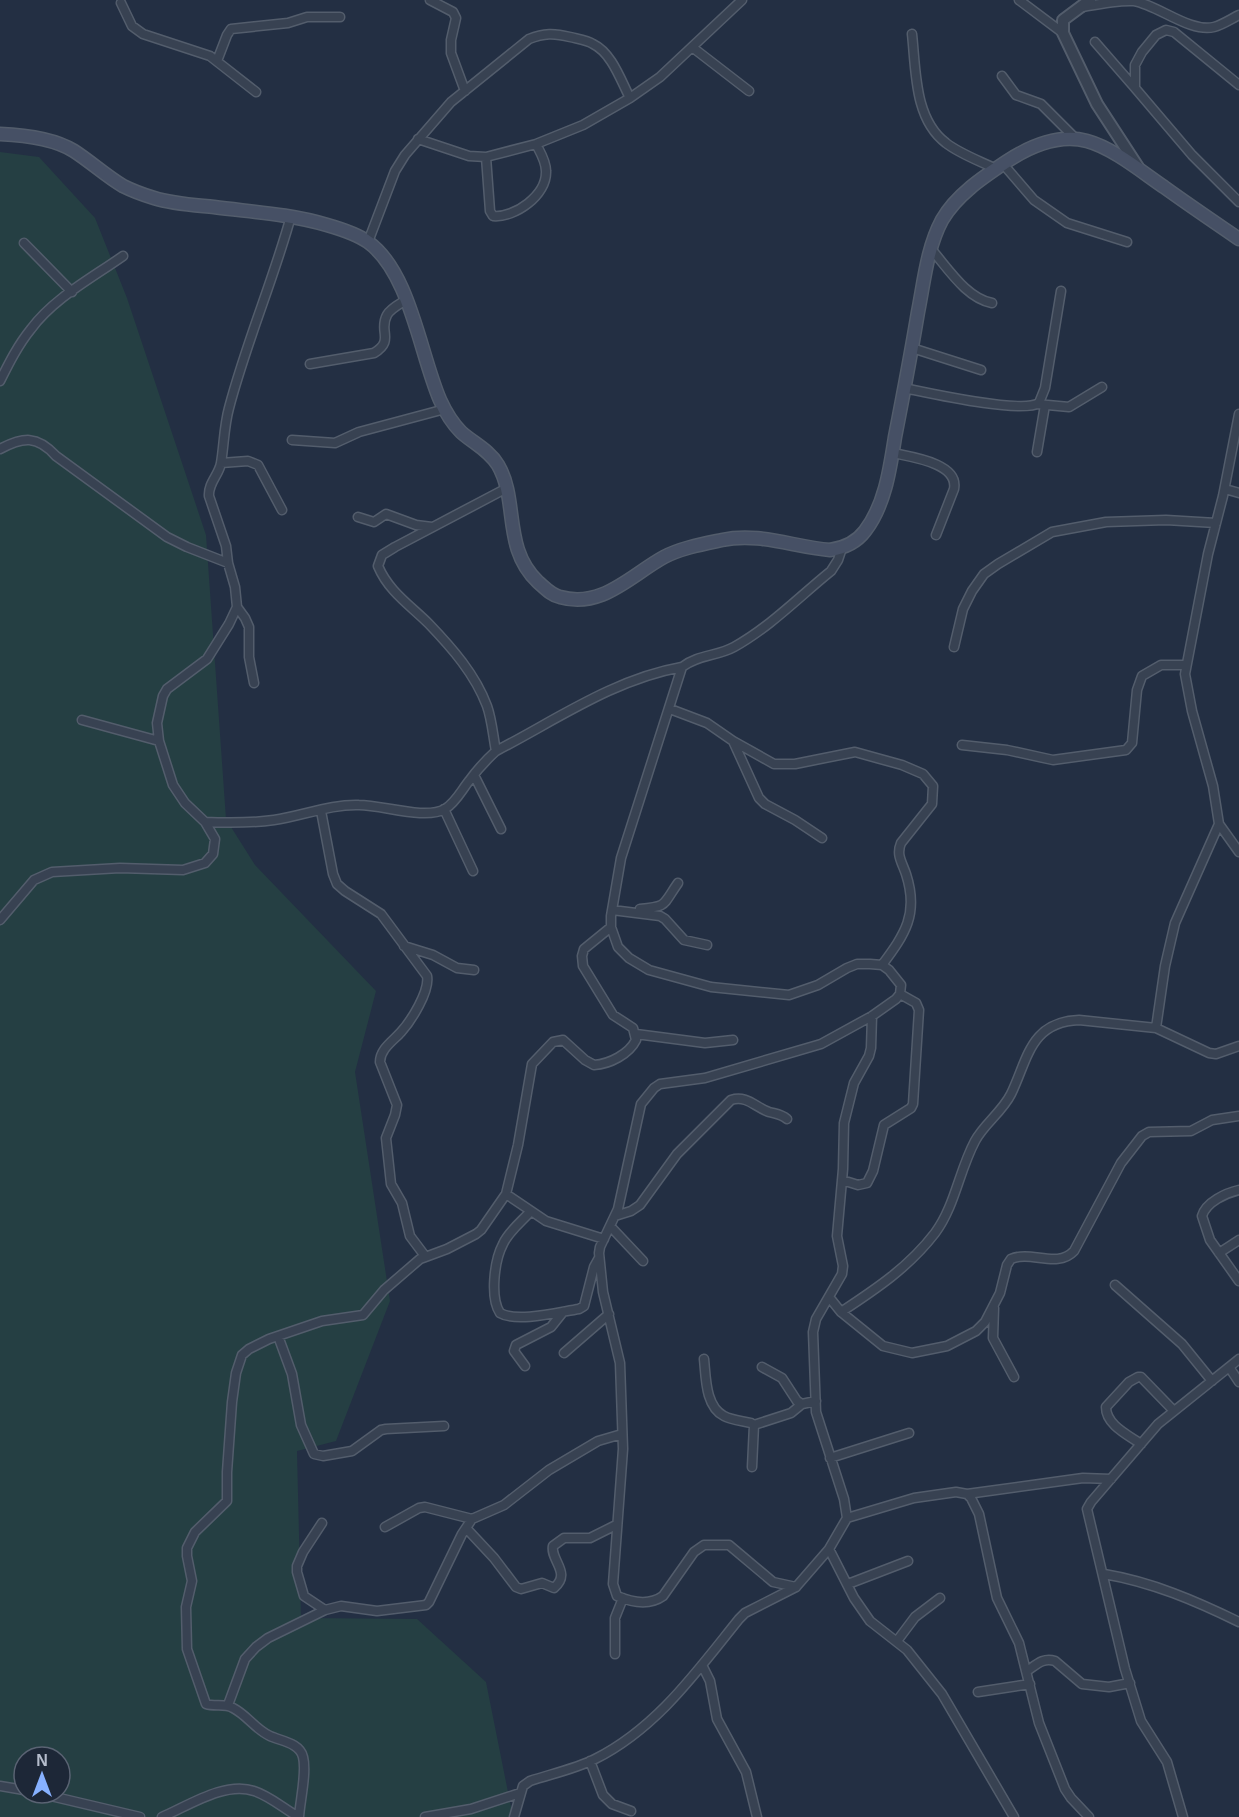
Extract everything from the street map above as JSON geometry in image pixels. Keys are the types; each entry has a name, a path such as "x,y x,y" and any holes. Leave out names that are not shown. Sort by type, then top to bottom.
{"main road":[{"path":"0,134 47,140 72,150 124,186 157,199 291,216 341,230 368,242 382,256 396,277 445,409 460,431 489,454 498,465 513,534 525,565 534,578 559,597 588,600 623,585 666,556 724,539 757,537 830,550 854,543 864,533 885,488 932,249 943,219 966,192 1018,155 1042,144 1062,140 1088,141 1140,170 1239,239"}],"street":[{"path":"430,0 453,12 456,18 451,40 451,53 465,91"},
{"path":"418,139 469,156 486,157 536,144 583,125 630,98 660,77 742,0"},
{"path":"1019,0 1063,33"},
{"path":"1090,0 1063,20 1063,33 1097,104 1140,170"},
{"path":"1079,7 1131,0 1196,26 1207,28 1216,27 1239,15"},
{"path":"121,1 132,26 143,34 198,51 217,61 256,92"},
{"path":"217,61 231,29 288,23 307,16 340,16"},
{"path":"1135,88 1134,65 1156,35 1167,30 1174,32 1239,85"},
{"path":"368,242 395,171 405,155 452,102 529,39 544,33 558,34 592,43 602,50 630,98"},
{"path":"912,34 918,92 927,122 937,135 947,144 1000,166 1034,200 1067,223 1127,242"},
{"path":"1095,42 1192,155 1239,202"},
{"path":"692,47 749,91"},
{"path":"1002,76 1016,95 1041,104 1076,139"},
{"path":"486,157 490,211 493,216 500,216 525,207 543,184 546,170 536,144"},
{"path":"254,682 249,657 249,627 237,607 235,587 222,532 209,496 210,484 221,463 228,411 241,366 280,255 291,216"},
{"path":"24,243 72,292"},
{"path":"932,249 973,295 992,303"},
{"path":"0,381 30,329 45,313 123,256"},
{"path":"1037,452 1041,405 1061,291"},
{"path":"310,363 374,353 382,348 386,342 384,322 386,316 406,300"},
{"path":"912,348 981,370"},
{"path":"904,388 964,400 1025,407 1041,405 1069,407 1102,387"},
{"path":"292,440 335,443 359,432 445,409"},
{"path":"1239,414 1186,665 1186,684 1204,752 1219,824 1239,852"},
{"path":"0,449 24,439 34,440 50,449 80,474 167,537 187,548 228,563"},
{"path":"893,453 939,465 952,475 955,482 954,489 936,535"},
{"path":"221,463 248,461 258,465 282,510"},
{"path":"496,751 488,708 472,675 428,623 392,591 378,566 382,555 505,489"},
{"path":"1225,489 1239,493"},
{"path":"358,517 374,522 382,515 390,514 416,525 432,528"},
{"path":"954,647 963,609 984,574 1052,532 1106,522 1166,520 1216,524"},
{"path":"205,822 272,820 344,805 416,812 444,809 454,802 496,751 594,698 666,670 682,667 692,661 728,650 762,628 831,570 842,548"},
{"path":"0,920 34,880 52,872 120,868 183,870 205,863 213,854 215,839 205,822 185,803 173,785 159,741 157,723 162,696 167,689 207,659 237,607"},
{"path":"962,745 1007,750 1053,760 1126,750 1132,743 1137,690 1142,676 1161,665 1186,665"},
{"path":"682,667 621,858 611,927 618,947 639,966 711,987 789,995 818,985 857,964 882,965 902,984 900,994 872,1016 830,1039 808,1049 705,1078 668,1082 654,1088 641,1104 615,1216 600,1247 599,1257 603,1292 620,1363 623,1449 613,1584 617,1596 643,1602 657,1600 663,1596 694,1552 704,1545 729,1545 773,1582 796,1587"},
{"path":"670,709 707,723 774,764 795,764 855,752 902,765 922,774 930,781 934,792 932,804 898,849 910,890 910,915 900,940 882,965"},
{"path":"82,720 159,741"},
{"path":"733,741 759,798 765,804 822,838"},
{"path":"474,775 501,829"},
{"path":"444,809 473,871"},
{"path":"321,811 333,874 338,884 381,914 427,976 428,988 406,1026 382,1051 380,1062 397,1105 396,1115 386,1138 391,1184 402,1203 410,1236 426,1256"},
{"path":"1156,1028 1165,966 1175,923 1219,824"},
{"path":"633,912 642,908 663,906 678,883"},
{"path":"612,910 660,916 684,940 707,945"},
{"path":"162,1817 219,1792 246,1789 255,1791 299,1817 304,1768 301,1751 257,1729 235,1708 206,1704 189,1658 186,1607 192,1581 187,1548 195,1532 227,1501 232,1402 238,1362 249,1349 278,1336 322,1321 363,1315 384,1290 426,1256 447,1249 476,1234 506,1194 518,1145 532,1065 553,1042 558,1040 563,1040 589,1064 598,1065 625,1054 634,1044 636,1034 633,1028 614,1015 583,966 584,949 611,927"},
{"path":"404,946 433,955 457,968 474,970"},
{"path":"842,1180 858,1185 867,1183 873,1171 884,1125 911,1108 913,1104 919,1010 916,1003 900,994"},
{"path":"514,1817 523,1786 530,1781 590,1761 627,1740 656,1717 745,1613 796,1587 829,1549 847,1518 844,1499 818,1422 814,1325 839,1282 843,1266 837,1236 846,1112 854,1083 869,1056 872,1016"},
{"path":"841,1312 886,1282 912,1260 934,1234 950,1206 973,1143 1010,1095 1028,1052 1041,1032 1070,1020 1156,1028 1215,1054 1239,1047"},
{"path":"636,1034 705,1043 732,1040"},
{"path":"615,1216 631,1211 640,1205 672,1160 731,1100 742,1098 787,1119"},
{"path":"829,1297 841,1312 877,1342 902,1352 912,1353 947,1346 981,1327 1000,1293 1007,1265 1011,1259 1021,1257 1057,1259 1069,1256 1074,1251 1121,1162 1142,1136 1149,1132 1191,1131 1212,1120 1239,1116"},
{"path":"1239,1190 1225,1194 1209,1205 1202,1216 1207,1235 1239,1281"},
{"path":"506,1194 546,1221 604,1239"},
{"path":"531,1211 501,1246 493,1286 498,1310 504,1316 526,1317 579,1309 584,1306 594,1267 599,1257"},
{"path":"610,1226 643,1261"},
{"path":"1219,1253 1239,1240"},
{"path":"1115,1285 1182,1344 1212,1381"},
{"path":"994,1305 994,1343 1014,1377"},
{"path":"525,1366 514,1352 516,1345 550,1327 563,1312"},
{"path":"564,1353 609,1314"},
{"path":"981,1327 993,1333"},
{"path":"278,1336 292,1374 301,1425 314,1454 322,1456 352,1451 381,1430 444,1426"},
{"path":"704,1359 709,1395 717,1410 726,1417 754,1425 791,1413 802,1404 816,1401"},
{"path":"1183,1817 1167,1762 1140,1720 1088,1509 1158,1424 1239,1359"},
{"path":"762,1367 782,1378 797,1401 802,1404"},
{"path":"1228,1368 1239,1382"},
{"path":"1141,1444 1107,1418 1106,1413 1106,1407 1129,1382 1142,1377 1174,1411"},
{"path":"752,1467 754,1425"},
{"path":"830,1458 909,1433"},
{"path":"228,1706 242,1666 256,1647 268,1638 325,1610 347,1606 384,1611 426,1605 465,1528 472,1519 504,1505 549,1470 598,1441 622,1434"},
{"path":"847,1518 914,1498 956,1492 967,1494 1083,1478 1111,1479"},
{"path":"967,1494 979,1514 997,1598 1019,1643 1039,1723 1065,1789 1089,1817"},
{"path":"385,1527 425,1507 472,1519"},
{"path":"322,1523 303,1552 297,1572 304,1596 325,1610"},
{"path":"465,1528 494,1558 516,1587 521,1589 542,1583 554,1588 558,1584 561,1570 552,1551 554,1546 564,1538 590,1538 616,1525"},
{"path":"829,1549 870,1621 907,1650 942,1694 1014,1817"},
{"path":"848,1584 908,1561"},
{"path":"1104,1574 1130,1578 1168,1591 1239,1622"},
{"path":"615,1654 615,1618 623,1598"},
{"path":"897,1641 915,1617 940,1598"},
{"path":"1027,1671 1043,1660 1050,1659 1082,1684 1109,1687 1130,1683"},
{"path":"702,1665 710,1681 717,1719 746,1772 758,1817"},
{"path":"978,1692 1030,1684"},
{"path":"590,1761 603,1795 612,1804 631,1811"},
{"path":"425,1817 454,1813 520,1793"},
{"path":"72,1801 140,1817"}],"green space":[{"path":"0,152 39,157 95,218 127,298 206,535 226,819 255,865 376,991 355,1072 390,1301 336,1441 297,1451 301,1618 417,1619 486,1682 513,1817 0,1817"}]}
